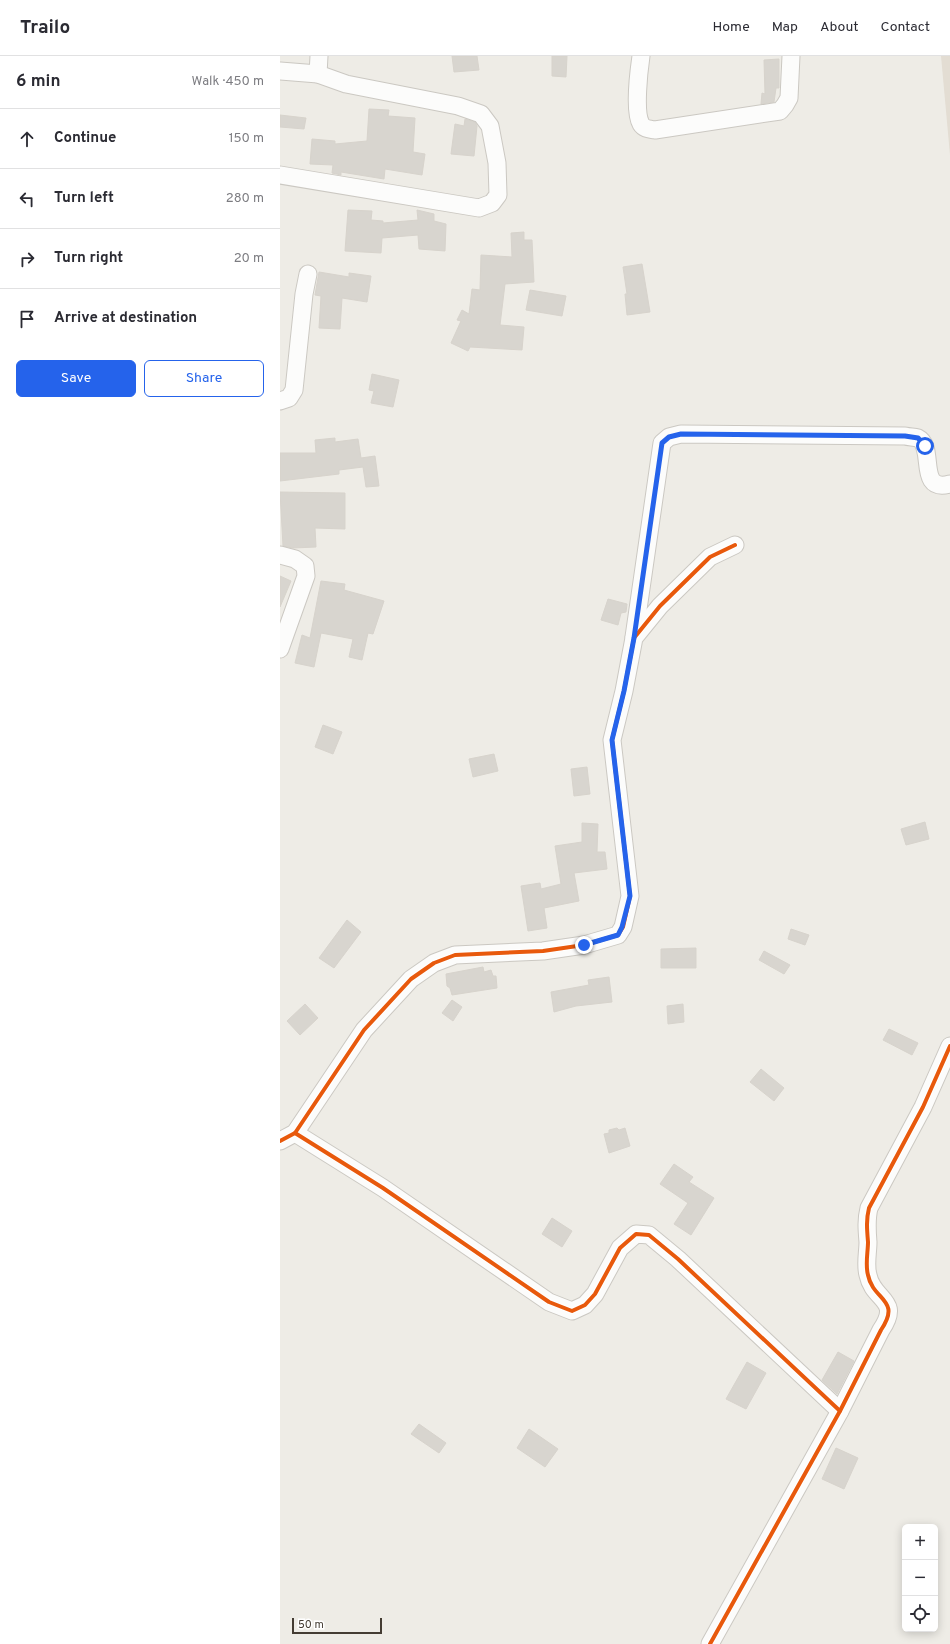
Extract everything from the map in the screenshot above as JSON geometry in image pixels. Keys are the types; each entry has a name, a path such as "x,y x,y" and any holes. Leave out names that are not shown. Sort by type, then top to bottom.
{"street":[{"path":"318,74 319,56"},
{"path":"641,56 638,114 642,125 647,129 655,130 780,111 786,105 789,98 791,56"},
{"path":"280,71 318,74 346,84 458,106 481,114 490,126 497,163 498,195 492,203 479,208 280,175"},
{"path":"280,401 289,398 294,390 304,294 308,274"},
{"path":"280,1141 295,1133 364,1030 411,979 434,963 455,955 543,951 584,945 618,935 622,927 630,896 612,740 624,691 634,638 662,443 669,437 681,434 905,436 918,438 925,446 929,476 934,483 944,486 950,484"},
{"path":"634,638 660,606 710,557 735,545"},
{"path":"280,555 295,559 305,566 306,576 280,649"},
{"path":"710,1644 840,1412 881,1330 888,1321 889,1312 887,1304 871,1287 867,1274 866,1219 869,1208 923,1107 950,1046"},
{"path":"295,1133 383,1188 549,1302 572,1311 585,1305 595,1294 620,1248 636,1234 649,1235 678,1259 840,1412"}],"shaded area":[{"path":"941,56 950,56 950,155"}],"building":[{"path":"452,56 477,56 479,70 454,72"},
{"path":"552,56 567,56 566,77 552,76"},
{"path":"779,59 779,88 776,88 774,102 761,104 762,93 765,94 764,60"},
{"path":"369,109 389,110 388,116 415,118 413,152 425,154 422,175 385,169 384,179 341,172 341,175 332,173 333,165 310,164 312,139 335,141 335,144 367,141"},
{"path":"280,115 306,118 304,129 280,127"},
{"path":"465,119 475,122 477,126 474,156 451,154 455,124 464,126"},
{"path":"348,210 372,211 371,220 383,221 383,223 418,220 417,210 434,214 434,221 446,224 445,251 419,249 418,235 382,238 381,253 345,251"},
{"path":"524,232 524,240 532,240 534,282 505,284 500,325 524,327 522,350 470,347 468,351 451,343 461,321 457,320 462,310 469,314 472,289 480,290 481,255 512,257 511,233"},
{"path":"642,264 650,312 627,315 625,294 627,294 623,267"},
{"path":"319,272 349,277 349,273 371,276 367,302 342,298 340,329 319,328 321,296 315,295"},
{"path":"530,290 566,296 562,316 526,310"},
{"path":"372,374 399,380 393,407 371,403 374,391 369,390"},
{"path":"335,438 335,442 358,439 361,458 375,456 379,486 366,487 363,467 339,470 339,474 280,481 280,453 316,453 315,440"},
{"path":"280,492 345,493 345,529 315,528 316,547 293,548 283,546"},
{"path":"280,576 291,581 280,607"},
{"path":"321,581 345,584 344,590 384,601 373,634 368,633 362,660 349,657 353,639 321,633 314,667 295,663 302,635 310,638"},
{"path":"608,599 627,604 626,612 621,613 618,625 601,620"},
{"path":"323,725 342,732 333,754 315,747"},
{"path":"494,754 498,771 473,777 469,759"},
{"path":"587,767 590,794 574,796 571,769"},
{"path":"925,822 929,839 906,845 901,829"},
{"path":"582,823 598,824 597,852 605,852 607,869 574,873 579,901 544,908 547,928 528,931 521,886 540,883 541,889 561,884 555,846 582,842"},
{"path":"347,920 361,932 334,968 319,958"},
{"path":"791,929 809,935 805,945 788,939"},
{"path":"696,948 696,968 661,968 661,949"},
{"path":"764,951 790,965 784,974 759,960"},
{"path":"483,967 484,972 491,970 493,976 496,976 497,988 452,995 450,988 447,986 446,974"},
{"path":"609,977 612,1002 576,1006 554,1012 551,992 589,985 588,980"},
{"path":"452,1000 462,1007 453,1021 442,1013"},
{"path":"305,1004 318,1018 300,1035 287,1021"},
{"path":"683,1004 684,1022 668,1024 667,1006"},
{"path":"889,1029 918,1043 912,1055 883,1040"},
{"path":"761,1069 784,1088 774,1101 750,1082"},
{"path":"617,1128 619,1130 625,1128 630,1146 609,1153 604,1134 609,1133 609,1130"},
{"path":"674,1164 693,1177 689,1182 714,1198 691,1235 674,1224 688,1203 660,1184"},
{"path":"552,1218 572,1231 562,1247 542,1234"},
{"path":"838,1352 854,1361 837,1394 822,1380"},
{"path":"747,1362 766,1373 746,1409 726,1399"},
{"path":"419,1424 446,1443 439,1453 411,1434"},
{"path":"529,1429 558,1449 545,1467 517,1448"},
{"path":"836,1448 858,1458 844,1489 822,1479"}],"cycle path":[{"path":"280,1141 295,1133 364,1030 411,979 434,963 455,955 543,951 584,945 618,935 623,927 630,896 612,740 624,691 634,638 660,606 710,557 735,545"},
{"path":"710,1644 840,1411 887,1320 889,1312 887,1306 871,1284 867,1271 867,1221 869,1208 923,1107 950,1046"},
{"path":"295,1133 383,1188 549,1302 572,1311 585,1305 595,1294 620,1248 636,1234 649,1235 678,1259 840,1411"}],"route":[{"path":"584,945 618,935 622,927 630,896 612,740 624,691 634,638 662,443 669,437 681,434 905,436 918,438 925,446"}]}
